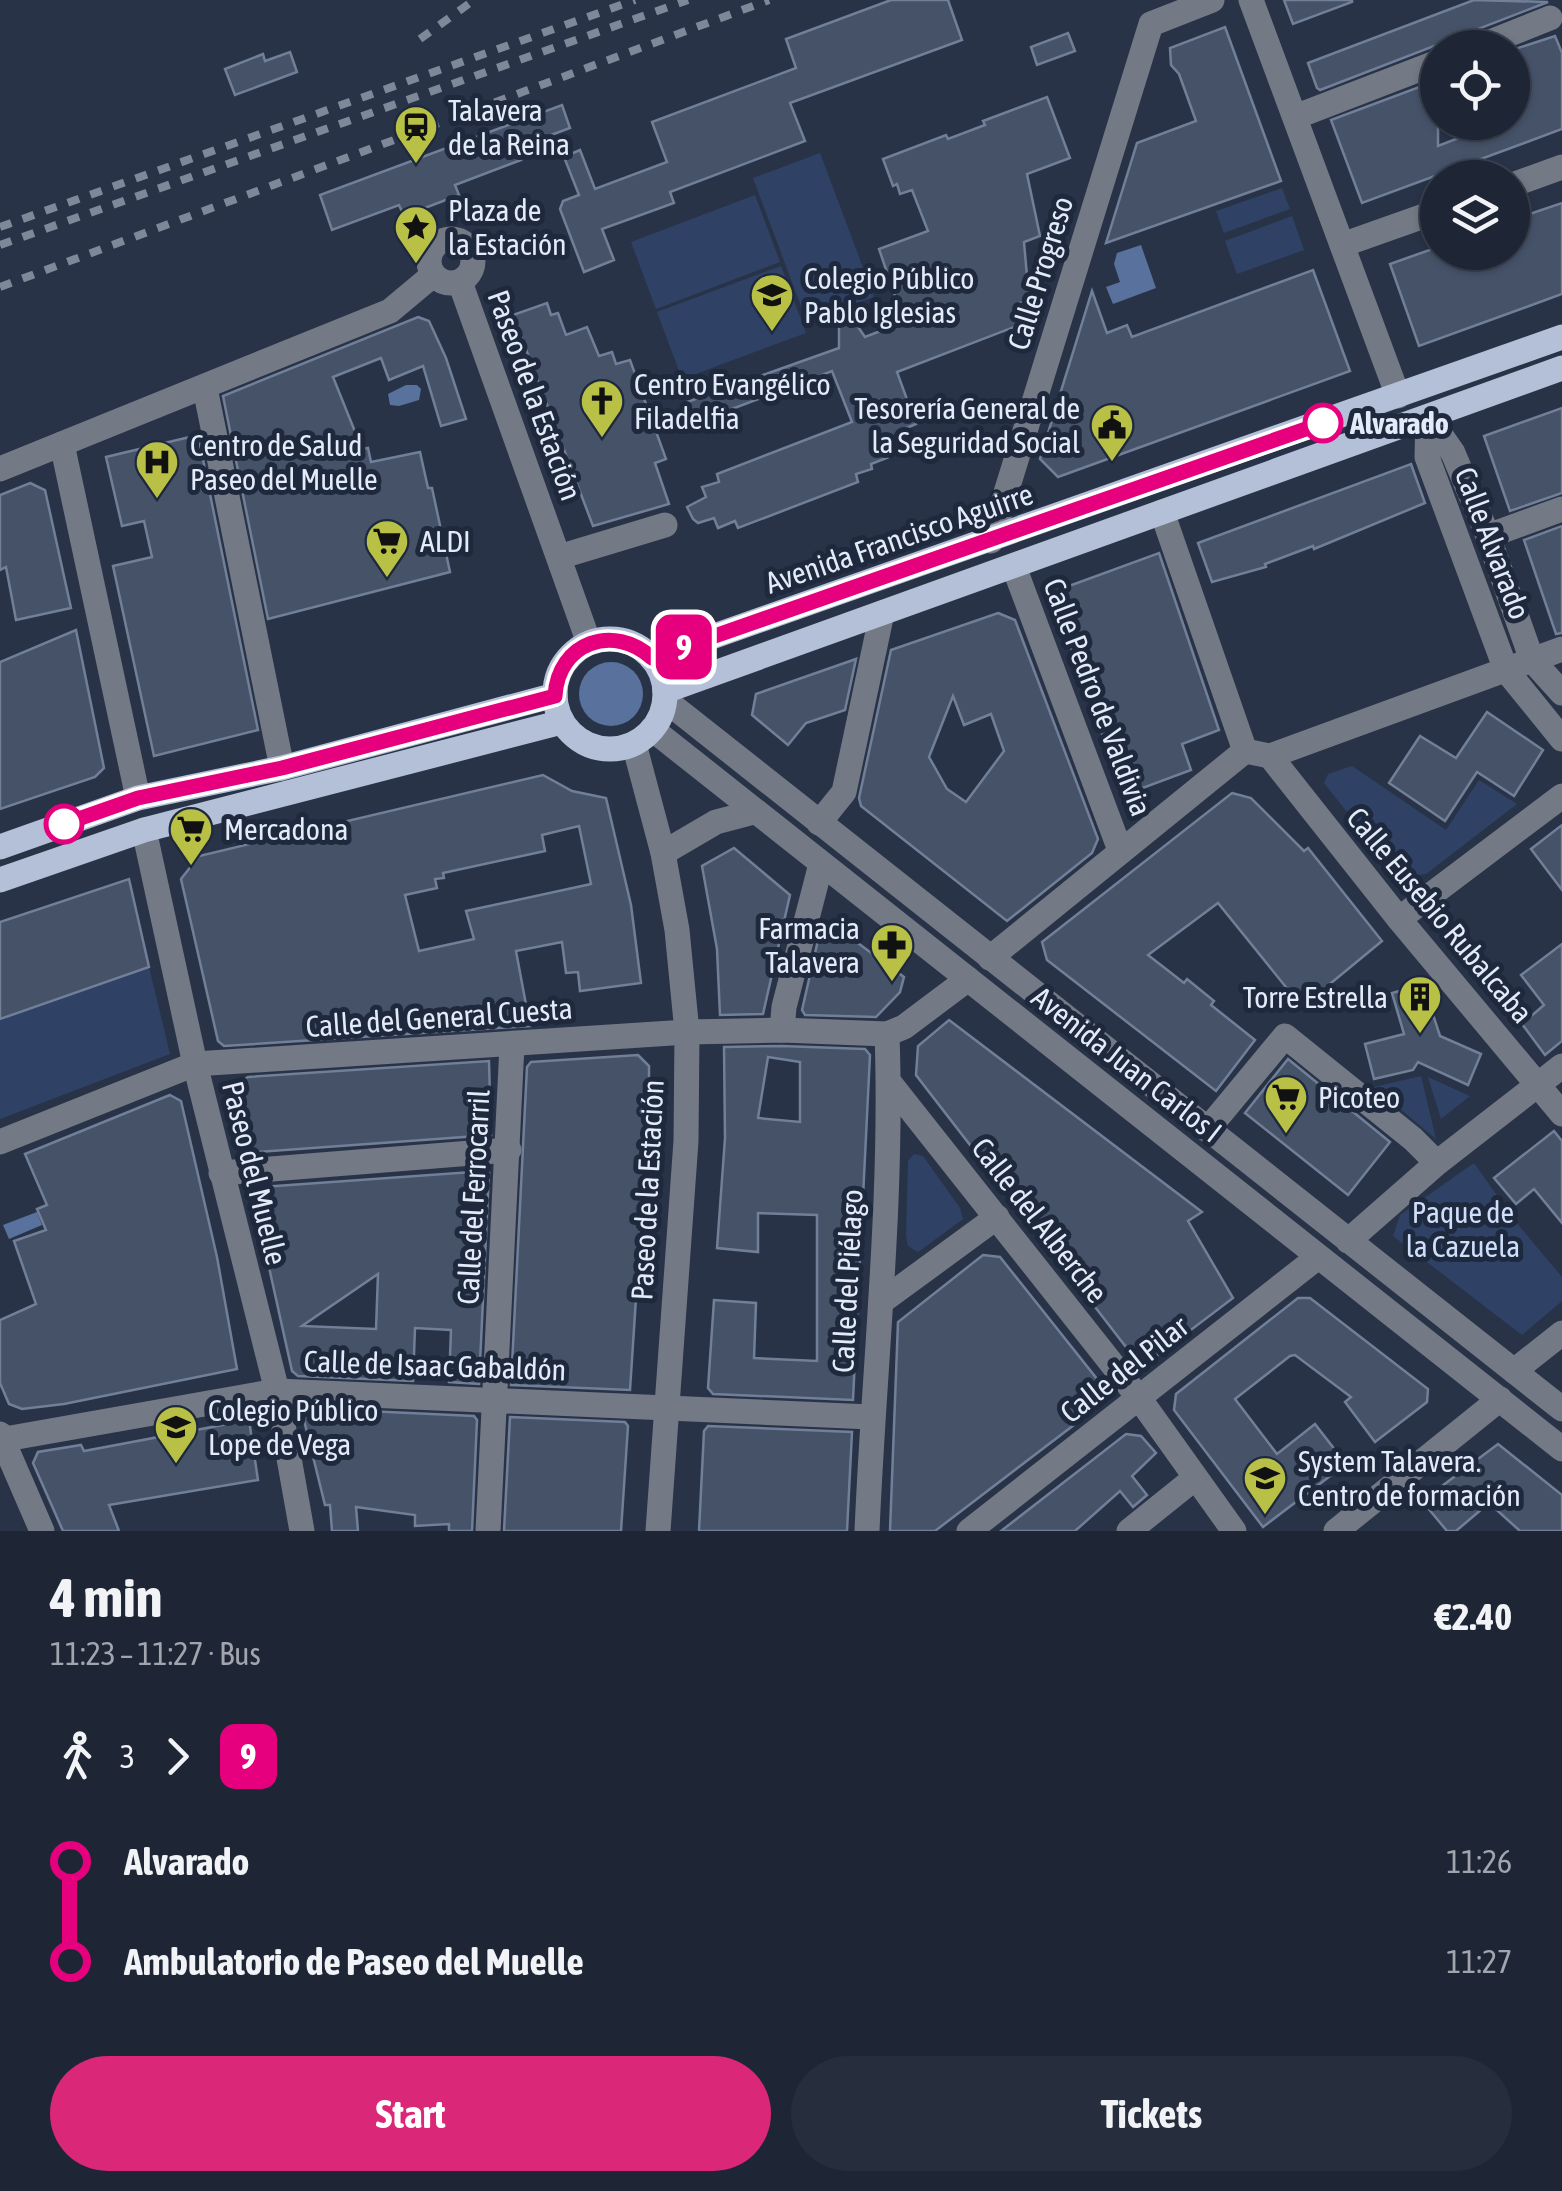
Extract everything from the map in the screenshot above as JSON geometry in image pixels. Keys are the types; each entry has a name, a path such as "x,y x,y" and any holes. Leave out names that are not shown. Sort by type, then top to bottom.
{"main road":[{"name":"Avenida Francisco Aguirre","path":"652,658 1562,337"},
{"path":"665,696 882,613 1562,368"},
{"path":"623,641 652,658 660,671 665,696 643,736 612,749 594,746 574,736 562,722 555,696 558,677 564,664 589,643 623,641"},
{"path":"0,847 138,798 282,768 555,696"},
{"path":"0,880 144,830 562,722"}],"street":[{"name":"Calle Progreso","path":"991,541 1152,24 1212,0"},
{"path":"1251,0 1398,396"},
{"path":"1517,30 1552,15"},
{"path":"1294,118 1420,69"},
{"path":"1530,178 1562,167"},
{"path":"1342,245 1420,217"},
{"name":"Paseo de la Estación","path":"446,240 460,241 472,251 474,265 460,282 446,283 434,275 429,261 434,248 446,240"},
{"path":"0,469 390,311 434,275"},
{"name":"Paseo de la Estación","path":"460,282 589,643"},
{"path":"205,388 282,768"},
{"name":"Calle Alvarado","path":"1428,418 1453,453 1488,536 1532,660 1562,694"},
{"name":"Calle Alvarado","path":"1428,418 1427,457 1506,670 1562,740"},
{"path":"62,444 138,798"},
{"path":"1488,536 1562,510"},
{"name":"Calle Eusebio Rubalcaba","path":"1162,512 1258,753 1562,1114"},
{"path":"560,558 665,524"},
{"name":"Calle Pedro de Valdivia","path":"1014,566 1120,850"},
{"path":"819,823 844,792 882,613"},
{"path":"990,958 1120,850 1258,753 1562,650"},
{"name":"Avenida Juan Carlos I","path":"665,696 819,823 1562,1408"},
{"name":"Paseo de la Estación","path":"643,736 676,930 686,1032 686,1140 658,1531"},
{"name":"Avenida Juan Carlos I","path":"643,736 754,812 1562,1449"},
{"path":"1398,920 1562,796"},
{"path":"663,853 716,822 754,812"},
{"name":"Paseo del Muelle","path":"144,830 195,1064 277,1391 302,1531"},
{"path":"782,1030 784,1006 821,864"},
{"path":"887,1034 904,1027 968,979"},
{"name":"Calle del General Cuesta","path":"0,1142 195,1064 686,1032 887,1034"},
{"name":"Calle del Piélago","path":"867,1531 881,1302 887,1034"},
{"path":"1207,1130 1285,1036 1413,1139 1437,1163"},
{"name":"Calle del Ferrocarril","path":"488,1531 512,1045"},
{"path":"1348,1241 1437,1163 1562,1066"},
{"name":"Calle del Alberche","path":"888,1082 1139,1398 1234,1531"},
{"path":"222,1173 509,1150"},
{"path":"881,1302 996,1217"},
{"name":"Calle del Pilar","path":"969,1531 1318,1257"},
{"path":"1514,1371 1562,1332"},
{"name":"Calle de Isaac Gabaldón","path":"1,1438 277,1391 872,1417"},
{"path":"1336,1531 1500,1399"},
{"path":"1,1438 42,1531"},
{"path":"1129,1531 1195,1478"}],"green space":[{"path":"820,153 874,297 807,322 753,178"},
{"path":"1282,188 1290,209 1224,233 1216,211"},
{"path":"755,195 780,262 656,309 631,242"},
{"path":"1292,216 1304,250 1237,274 1225,241"},
{"path":"781,266 806,333 682,379 657,312"},
{"path":"1352,766 1446,830 1479,780 1517,804 1426,874 1406,877 1394,871 1324,783 1328,774"},
{"path":"149,967 170,1054 0,1119 0,1019"},
{"path":"1421,1076 1436,1139 1374,1087"},
{"path":"1428,1077 1470,1096 1441,1119"},
{"path":"914,1154 923,1156 960,1208 963,1219 918,1252 908,1246 906,1236 908,1161"},
{"name":"Paque de la Cazuela","path":"1474,1163 1562,1277 1562,1301 1522,1335 1393,1236 1400,1215"}],"shaded area":[{"path":"1141,245 1156,288 1113,304 1106,287 1120,282 1114,264 1117,253"},
{"path":"406,385 421,389 419,400 390,405 388,394"},
{"path":"611,662 634,671 643,694 634,717 611,726 588,717 579,694 588,671"},
{"path":"37,1212 42,1225 9,1239 3,1225"}],"building":[{"path":"891,0 948,0 962,40 790,103 805,141 670,192 674,203 602,229 614,260 584,272 560,209 563,201 579,195 564,157 580,150 595,189 667,162 652,122 796,68 786,39"},
{"path":"1284,0 1352,0 1352,2 1293,24"},
{"path":"1474,0 1548,2 1475,30 1420,30 1420,51 1320,90 1308,63"},
{"path":"1225,27 1281,181 1106,243 1137,143 1196,121 1179,74 1171,65 1170,48"},
{"path":"1068,33 1075,51 1037,65 1031,47"},
{"path":"1555,36 1562,53 1562,129 1478,160 1420,160 1420,182 1362,203 1331,120 1420,87 1420,140 1438,140 1438,146 1454,140 1530,140 1530,44"},
{"path":"290,52 297,72 235,95 225,69 263,54 265,61"},
{"path":"1047,97 1070,158 1027,174 1040,236 1024,242 1029,299 1020,303 1022,324 897,372 916,424 904,429 912,448 871,464 872,469 856,474 858,482 738,528 735,521 718,528 714,518 698,523 693,519 687,507 706,497 702,487 719,482 717,474 852,422 832,371 695,423 687,402 839,348 839,325 844,322 856,324 865,337 904,322 879,249 928,231 912,190 900,194 883,159 946,135 948,139"},
{"path":"562,105 570,128 516,148 521,160 455,185 459,195 404,216 399,205 332,230 320,195"},
{"path":"1562,203 1562,294 1419,346 1390,264 1420,253 1420,270 1530,270 1530,214"},
{"path":"1313,270 1350,371 1058,477 1040,459 1092,291 1107,333 1127,325 1132,337"},
{"path":"547,303 551,315 558,313 566,335 587,327 599,356 612,352 616,364 630,360 666,459 655,463 669,504 593,526 513,315"},
{"path":"418,317 429,321 466,419 441,426 423,366 389,380 381,358 333,377 371,462 420,452 450,572 268,619 223,396"},
{"path":"1562,408 1562,493 1510,511 1484,436"},
{"path":"198,435 258,730 154,756 113,566 152,557 144,521 122,526 106,457"},
{"path":"1411,464 1425,503 1314,549 1313,546 1265,564 1266,567 1212,582 1198,543"},
{"path":"30,483 45,490 71,608 16,620 6,567 0,570 0,495"},
{"path":"1562,526 1562,633 1556,634 1524,540"},
{"path":"1159,553 1219,730 1182,744 1191,770 1124,795 1054,601 1058,590"},
{"path":"998,613 1015,620 1098,839 1092,853 1007,921 861,806 859,798 891,650","holes":["953,696 964,725 991,714 1004,751 966,802 947,789 929,757"]},
{"path":"76,630 104,768 95,777 0,809 0,662"},
{"path":"856,659 845,710 806,723 788,745 752,715 756,694"},
{"path":"1487,712 1543,750 1514,796 1477,772 1445,821 1389,783 1420,736 1456,758"},
{"path":"543,775 572,791 606,798 631,905 641,983 580,991 578,972 566,973 562,942 516,951 530,1026 224,1046 218,1041 181,879 199,856","holes":["579,826 591,884 466,911 474,939 419,951 405,895 437,888 435,879 444,878 443,873 545,851 542,835"]},
{"path":"1232,793 1251,798 1304,851 1308,848 1382,941 1302,1007 1218,903 1148,955 1184,983 1187,979 1214,1001 1211,1005 1255,1040 1216,1091 1047,960 1042,942"},
{"path":"1562,825 1562,890 1531,849"},
{"path":"734,848 790,895 763,1014 720,1015 717,949 702,866"},
{"path":"129,879 149,967 0,1019 0,922"},
{"path":"832,924 904,977 900,992 876,1017 805,1015 802,1010 821,927"},
{"path":"1562,944 1562,1041 1545,1055 1522,1024 1544,1005 1521,975"},
{"name":"Torre Estrella","path":"1423,984 1440,1036 1481,1054 1468,1085 1418,1062 1413,1070 1374,1079 1365,1044 1404,1034 1392,993"},
{"path":"949,1020 1202,1212 1188,1221 1233,1298 1150,1361 1136,1360 916,1075 918,1046"},
{"path":"724,1047 865,1049 870,1055 853,1400 713,1394 708,1388 714,1300 756,1303 754,1358 817,1361 817,1215 758,1213 758,1252 717,1248 725,1138","holes":["768,1057 800,1062 800,1122 758,1118"]},
{"path":"638,1055 649,1066 649,1099 630,1390 511,1385 527,1067 531,1062"},
{"path":"1288,1059 1390,1142 1348,1195 1245,1113"},
{"path":"489,1061 491,1135 244,1153 228,1090 248,1077"},
{"path":"170,1095 181,1101 217,1257 237,1369 64,1404 22,1409 9,1404 0,1383 0,1320 36,1304 14,1241 46,1230 37,1209 47,1205 25,1154"},
{"path":"1554,1131 1562,1141 1562,1223 1534,1189 1516,1204 1494,1178"},
{"path":"489,1173 479,1384 449,1382 451,1330 415,1328 413,1381 298,1376 292,1371 253,1195 262,1187","holes":["378,1274 376,1329 302,1326"]},
{"path":"983,1255 1000,1257 1105,1389 1104,1402 935,1531 890,1531 898,1322"},
{"path":"1298,1298 1310,1298 1428,1389 1427,1402 1375,1442 1345,1402 1351,1397 1295,1355 1290,1356 1235,1399 1277,1454 1315,1424 1346,1464 1263,1527 1174,1410 1176,1394"},
{"path":"301,1408 474,1416 477,1420 472,1531 449,1531 449,1524 415,1526 415,1515 356,1507 358,1531 332,1531 330,1505 325,1505"},
{"path":"510,1417 625,1422 628,1426 621,1531 504,1531"},
{"path":"249,1420 258,1480 109,1505 119,1531 63,1531 33,1463 38,1452 81,1445 84,1451"},
{"path":"708,1426 852,1432 847,1531 699,1531 704,1431"},
{"path":"1126,1434 1141,1436 1156,1453 1132,1476 1147,1495 1133,1507 1120,1491 1075,1531 1001,1531"},
{"path":"1498,1444 1562,1495 1562,1531 1520,1531 1489,1503 1456,1531 1447,1531 1422,1501"}],"railway":[{"path":"420,39 474,0"},
{"path":"0,227 635,0"},
{"path":"0,245 688,0"},
{"path":"0,287 769,0"}],"bus line":[{"name":"9","path":"64,824 138,798 282,768 555,696 566,660 594,641 628,642 652,658 1323,423"}],"place":[{"name":"Talavera de la Reina","path":"416,165"},
{"name":"Plaza de la Estación","path":"416,265"},
{"name":"Colegio Público Pablo Iglesias","path":"772,333"},
{"name":"Alvarado","path":"1323,423"},
{"name":"Centro Evangélico Filadelfia","path":"602,439"},
{"name":"Tesorería General de la Seguridad Social","path":"1112,463"},
{"name":"Centro de Salud Paseo del Muelle","path":"157,500"},
{"name":"ALDI","path":"387,579"},
{"name":"Mercadona","path":"191,867"},
{"name":"Farmacia Talavera","path":"892,983"},
{"name":"Torre Estrella","path":"1420,1035"},
{"name":"Picoteo","path":"1286,1135"},
{"name":"Colegio Público Lope de Vega","path":"176,1465"},
{"name":"System Talavera. Centro de formación","path":"1265,1516"}]}
